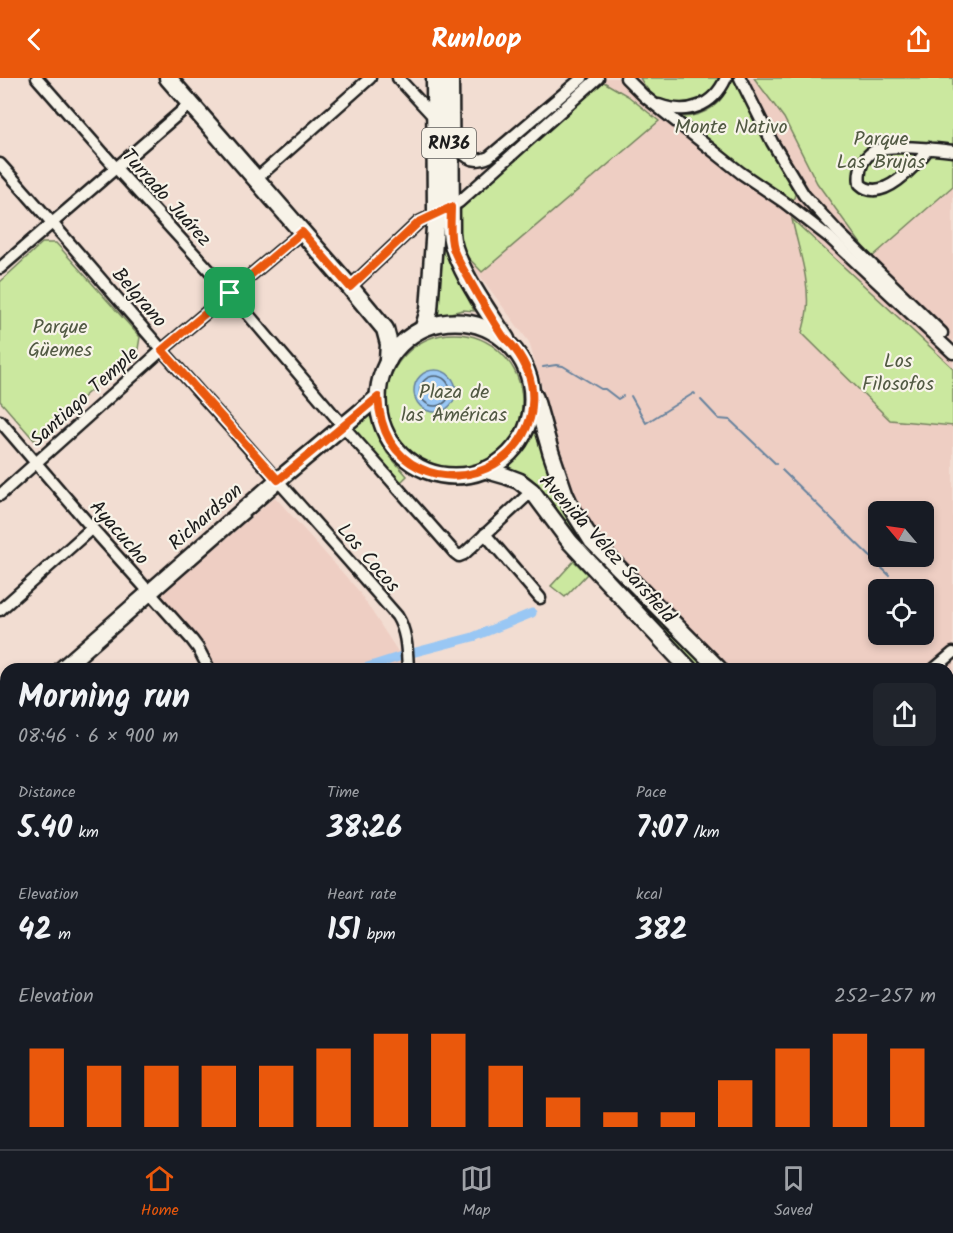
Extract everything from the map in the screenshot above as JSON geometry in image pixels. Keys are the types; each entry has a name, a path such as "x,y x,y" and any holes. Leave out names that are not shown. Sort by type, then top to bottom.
{"main road":[{"path":"168,78 385,329 389,344 388,360"},
{"name":"RN36","path":"435,78 434,117 443,210 456,255 487,310 527,369 532,386 532,407 527,427 517,445 503,460 485,470 468,475 450,476 433,473 416,466 402,456 382,426 378,397 381,378 388,360 398,347 408,337 424,327 445,321 462,321 485,327 506,339"},
{"name":"RN36","path":"424,327 429,310 443,210 449,135 450,78"},
{"name":"Avenida Vélez Sarsfield","path":"532,386 565,494 588,536 599,550 713,663"},
{"name":"Richardson","path":"69,663 278,480 378,397"},
{"name":"Avenida Vélez Sarsfield","path":"485,470 519,481 532,491 570,542 683,663"}],"street":[{"name":"Turrado Juárez","path":"37,78 230,293 455,553 459,556 464,554 484,534"},
{"path":"256,179 370,78"},
{"path":"398,78 434,117 463,154 474,161 481,161 498,151 582,78"},
{"path":"350,287 419,222 459,202 598,78"},
{"path":"620,78 631,81 653,103 842,248 953,354"},
{"path":"653,103 669,109 691,109 712,98 726,78"},
{"path":"740,78 772,142 804,195 838,232 953,344"},
{"path":"0,268 190,104"},
{"path":"928,148 909,170 883,189 872,190 863,187 860,183 860,170 868,156 879,149 898,147 928,148 953,151"},
{"name":"Belgrano","path":"0,164 278,480"},
{"path":"791,208 804,195"},
{"name":"Santiago Temple","path":"0,495 162,350 302,232"},
{"name":"Ayacucho","path":"0,421 148,593 192,640 206,663"},
{"name":"Los Cocos","path":"278,480 397,616 405,635 407,663"},
{"path":"532,491 484,534 540,598"},
{"path":"0,610 92,528"},
{"path":"941,663 953,653"}],"shaded area":[{"path":"605,78 953,78 953,663 721,663 601,547 580,511 529,342 460,249 459,211"},
{"path":"275,497 358,590 404,663 212,663 205,645 164,600 162,594"}],"green space":[{"path":"640,78 721,78 702,98 680,105 669,104 658,99"},
{"name":"Monte Nativo","path":"730,78 734,78 795,194 790,201 678,117 696,115 712,108 724,95"},
{"name":"Parque Las Brujas","path":"754,78 953,78 953,186 871,258 817,183 784,118"},
{"path":"602,81 628,96 659,121 482,272 460,249 459,211"},
{"name":"Los Filosofos","path":"792,219 953,368 953,426 890,420 802,333 807,310 807,287"},
{"path":"438,233 441,233 446,252 474,311 463,310 438,316"},
{"name":"Parque Güemes","path":"42,243 56,243 140,337 138,349 34,440 0,401 0,282"},
{"name":"Plaza de las Américas","path":"454,334 480,339 492,345 502,354 511,364 517,376 522,402 517,428 511,440 502,450 492,459 480,465 454,470 428,465 416,459 406,450 397,440 391,428 386,402 391,376 397,364 406,354 416,345 428,339"},
{"path":"362,416 370,416 387,453 407,476 400,483 353,430 353,426"},
{"path":"532,425 564,506 591,550 706,663 695,663 584,554 532,479 507,468"},
{"path":"574,561 587,574 565,597 551,586"}],"water":[{"path":"435,370 450,376 456,391 450,406 435,412 420,406 414,391 420,376"}],"waterway":[{"path":"543,367 563,366 601,389 605,389 618,399 623,396"},
{"path":"631,396 646,423 695,394"},
{"path":"701,400 719,419 730,420 776,464"},
{"path":"782,470 889,575"},
{"path":"408,654 473,637 532,613"},
{"path":"380,663 405,655"}],"route":[{"path":"451,207 451,237 461,266 487,310 527,369 532,386 532,407 527,427 517,445 503,460 485,470 468,475 450,476 433,473 416,466 402,456 391,442 382,426 378,397 278,480 162,350 230,293 302,232 350,287 419,222 451,207"}]}
